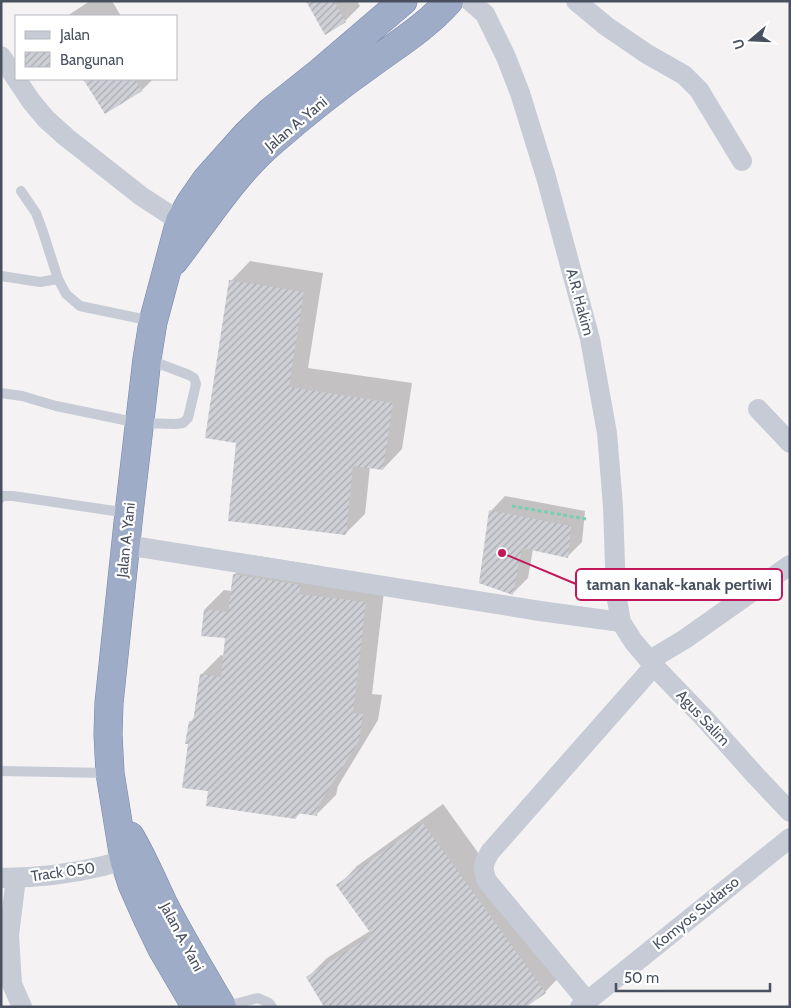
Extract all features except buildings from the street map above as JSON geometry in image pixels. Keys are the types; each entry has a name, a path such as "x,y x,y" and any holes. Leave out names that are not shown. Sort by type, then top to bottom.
{"highway":[{"name":"Jalan A. Yani","path":"222,1007 177,929 132,857 117,813 110,773 108,734 110,703 139,423 153,322 167,270 188,227 190,203 206,180 271,110 328,66 403,1"},
{"name":"Jalan A. Yani","path":"188,227 210,211 271,142 363,69 430,20 449,1"},
{"name":"Jalan A. Yani","path":"132,857 132,884 162,949 196,1007"}],"street":[{"name":"A.R. Hakim","path":"470,1 485,14 506,57 520,93 546,177 590,339 607,433 613,506 616,594 621,622"},
{"path":"576,1 606,26 647,54 684,75 699,90 742,161"},
{"path":"1,56 15,77"},
{"path":"17,80 46,120 141,196 188,227"},
{"path":"758,409 790,443"},
{"path":"126,545 531,610 621,622"},
{"path":"583,1004 487,881 483,872 484,862 490,852 652,663 790,565"},
{"name":"Agus Salim","path":"621,622 633,641 652,663 705,718 790,812"},
{"name":"Komyos Sudarso","path":"583,1004 790,838"},
{"name":"Track 050","path":"9,878 73,872 104,866 132,857"},
{"path":"9,878 12,984 22,1007"}],"lane":[{"path":"21,191 36,213 58,279 66,294 80,306 153,322"},
{"path":"1,276 40,282 58,279"},
{"path":"1,393 22,396 66,408 139,423 176,424 183,422 188,418 196,384 194,378 147,359"},
{"path":"1,498 13,496 129,513"},
{"path":"1,772 110,773"},
{"path":"222,1007 258,998 269,1003 272,1007"}],"path":[{"path":"512,506 586,518"}],"place":[{"name":"taman kanak-kanak pertiwi","path":"502,553"}]}
